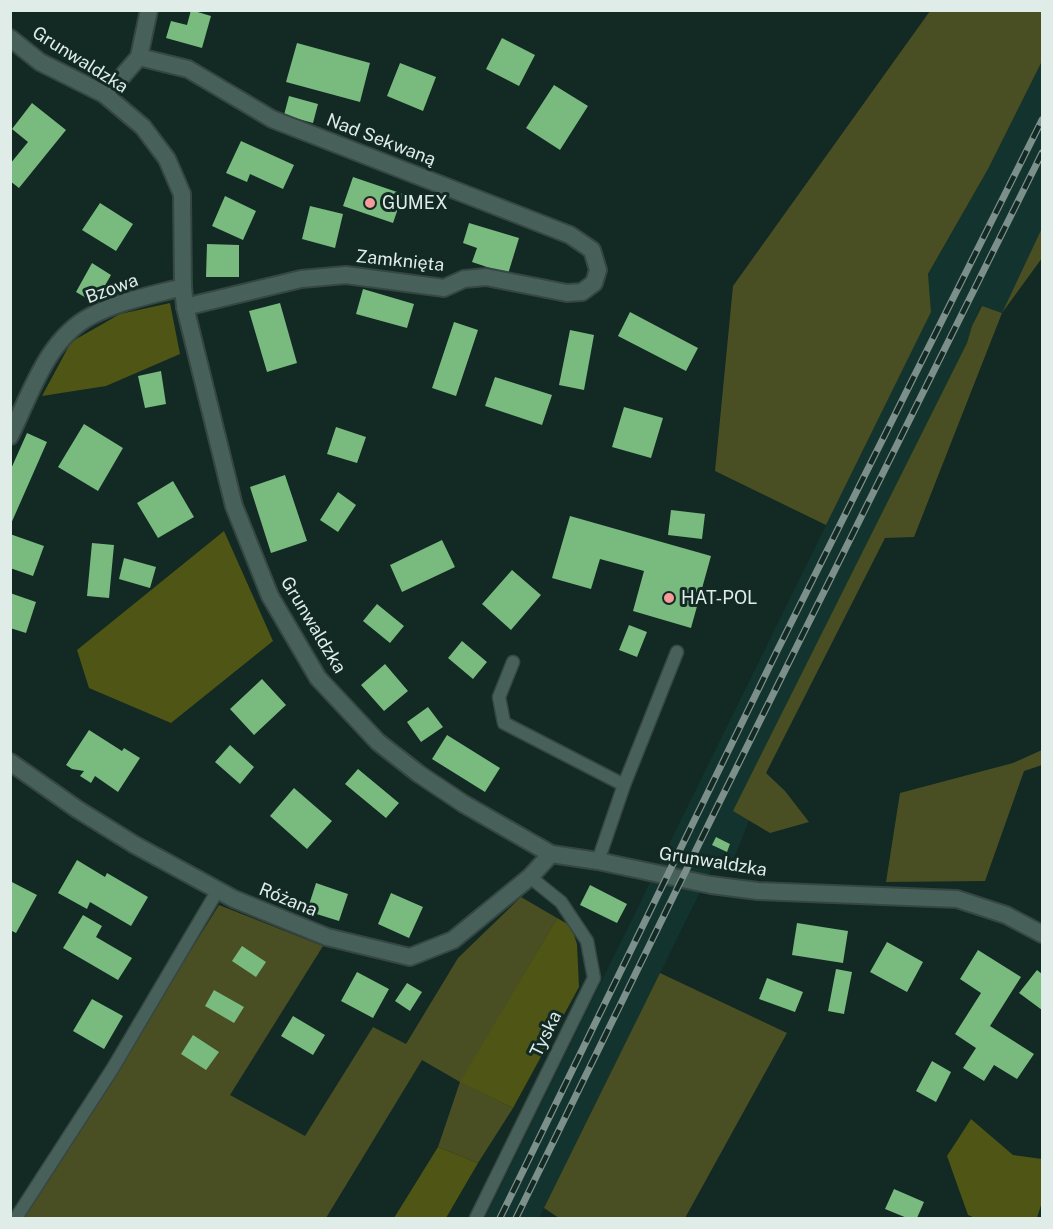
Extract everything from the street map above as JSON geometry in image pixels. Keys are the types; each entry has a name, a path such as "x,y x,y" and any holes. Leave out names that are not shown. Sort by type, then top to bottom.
{"street":[{"path":"104,94 120,80 139,57 149,10"},
{"name":"Grunwaldzka","path":"10,38 40,62 104,94 143,127 167,159 182,194 185,307 234,506 270,596 318,678 378,742 419,774 464,804 551,854 598,861 711,885 758,891 957,899 1006,915 1042,934"},
{"name":"Nad Sekwaną","path":"139,57 188,69 272,119 570,235 592,250 598,270"},
{"name":"Zamknięta","path":"185,307 301,279 346,275 444,288 464,279 486,277 567,293 582,292 594,283 598,270"},
{"name":"Bzowa","path":"10,436 50,355 64,335 90,316 115,306 183,287"},
{"name":"Różana","path":"10,762 77,809 234,899 327,937 410,957 453,940 530,877 551,854"}],"lane":[{"path":"598,861 624,785 677,652"},
{"path":"513,662 499,697 504,723 624,785"},
{"name":"Tyska","path":"476,1218 594,978 587,942 581,932 561,902 530,877"},
{"path":"16,1218 113,1068 218,890"}],"shaded area":[{"path":"1042,61 1042,228 1002,313 981,306 967,343 734,811 749,820 730,869 711,870 539,1218 485,1218 931,312 928,275 988,169"}],"green space":[{"path":"930,11 1042,11 1042,61 988,169 928,274 931,312 826,525 715,471 733,286"},
{"path":"1042,228 1042,258 1002,313"},
{"path":"170,303 180,354 106,386 42,396 71,342 120,314"},
{"path":"982,306 1002,313 914,537 885,538 766,773 785,791 809,822 770,833 733,811 967,343"},
{"path":"224,531 273,641 171,723 89,688 77,650"},
{"path":"1042,750 1042,765 1024,771 985,881 886,882 900,793 1013,763"},
{"path":"521,897 557,918 461,1082 513,1108 478,1163 438,1147 460,1082 422,1060 326,1218 23,1218 219,905 323,946 230,1095 305,1136 373,1027 406,1044 458,958"},
{"path":"557,918 571,926 577,944 579,987 513,1108 460,1082"},
{"path":"660,973 787,1033 685,1218 559,1218 544,1208"},
{"path":"971,1119 1013,1155 1042,1159 1042,1202 1037,1218 975,1218 968,1215 947,1156"},
{"path":"438,1147 478,1163 446,1218 394,1218"}],"building":[{"path":"191,10 211,16 202,48 166,38 171,21 187,25"},
{"path":"502,38 535,55 519,86 486,69"},
{"path":"297,43 370,63 360,102 286,82"},
{"path":"400,63 436,77 423,111 387,96"},
{"path":"554,85 588,106 560,150 526,128"},
{"path":"289,96 318,104 313,123 284,115"},
{"path":"32,103 66,130 19,188 10,181 10,164 28,142 12,129"},
{"path":"241,141 294,165 283,189 250,174 247,182 226,173"},
{"path":"353,177 403,194 393,223 343,206"},
{"path":"225,196 256,211 243,240 212,226"},
{"path":"100,203 133,224 116,251 82,230"},
{"path":"310,206 343,214 335,248 302,239"},
{"path":"469,223 519,238 508,274 472,262 477,248 463,243"},
{"path":"207,244 239,245 239,277 206,277"},
{"path":"92,263 111,275 95,303 76,292"},
{"path":"363,289 414,304 407,328 356,314"},
{"path":"280,303 297,363 267,372 249,311"},
{"path":"630,312 698,348 686,371 618,336"},
{"path":"454,322 478,330 456,396 432,388"},
{"path":"570,330 594,335 584,390 559,385"},
{"path":"161,371 166,404 145,408 138,376"},
{"path":"495,377 552,395 542,425 485,406"},
{"path":"624,407 663,418 651,458 612,447"},
{"path":"84,424 123,448 98,491 58,467"},
{"path":"336,427 366,437 357,463 327,454"},
{"path":"27,433 47,442 10,526 10,471"},
{"path":"285,475 307,541 271,553 250,487"},
{"path":"173,481 194,517 158,538 137,503"},
{"path":"338,492 356,505 338,532 320,520"},
{"path":"671,510 705,514 702,539 668,535"},
{"path":"570,516 711,556 691,628 633,611 644,571 600,559 591,589 552,578"},
{"path":"10,534 44,546 33,576 10,568"},
{"path":"442,540 455,567 402,592 390,565"},
{"path":"92,543 114,545 109,598 87,596"},
{"path":"124,558 156,567 150,588 119,579"},
{"path":"512,570 541,595 511,630 482,604"},
{"path":"10,593 36,602 26,633 10,628"},
{"path":"377,604 404,626 390,643 363,621"},
{"path":"629,625 647,632 637,657 619,650"},
{"path":"462,641 487,662 473,679 448,658"},
{"path":"385,664 408,691 384,711 361,685"},
{"path":"262,679 286,705 254,735 230,709"},
{"path":"428,707 443,727 421,742 407,722"},
{"path":"89,730 122,751 124,748 140,758 118,792 95,776 91,783 80,776 84,771 72,769 66,765"},
{"path":"447,735 500,768 485,792 432,759"},
{"path":"230,745 254,767 240,784 215,762"},
{"path":"358,769 399,803 386,818 345,784"},
{"path":"294,788 332,821 307,849 270,816"},
{"path":"716,837 730,844 727,852 712,845"},
{"path":"77,860 105,877 107,873 148,897 131,926 90,902 87,909 58,893"},
{"path":"10,881 37,895 16,933 10,930"},
{"path":"316,883 348,894 339,921 307,911"},
{"path":"590,885 627,904 617,923 580,905"},
{"path":"391,893 423,907 409,938 378,924"},
{"path":"83,915 102,926 96,937 132,958 118,980 63,948"},
{"path":"797,923 848,931 843,963 792,955"},
{"path":"887,942 923,962 907,992 870,972"},
{"path":"242,946 266,962 256,977 232,961"},
{"path":"978,950 1021,977 990,1026 1034,1054 1017,1079 994,1065 984,1081 963,1068 976,1048 955,1034 981,993 960,979"},
{"path":"836,969 852,972 844,1014 828,1011"},
{"path":"1037,970 1042,974 1042,1010 1019,993"},
{"path":"357,972 389,989 373,1018 341,1001"},
{"path":"767,978 803,992 795,1012 759,999"},
{"path":"407,983 422,992 410,1011 395,1001"},
{"path":"214,990 244,1007 234,1023 205,1006"},
{"path":"92,999 123,1016 104,1049 73,1031"},
{"path":"293,1016 325,1035 313,1055 281,1036"},
{"path":"193,1035 219,1052 206,1070 181,1054"},
{"path":"932,1061 951,1072 936,1102 916,1091"},
{"path":"894,1189 924,1202 917,1218 907,1218 885,1209"}],"railway":[{"path":"500,1218 779,647 1042,120"},
{"path":"516,1218 1042,153"}],"place":[{"name":"GUMEX","path":"370,203"},
{"name":"HAT-POL","path":"669,598"}]}
